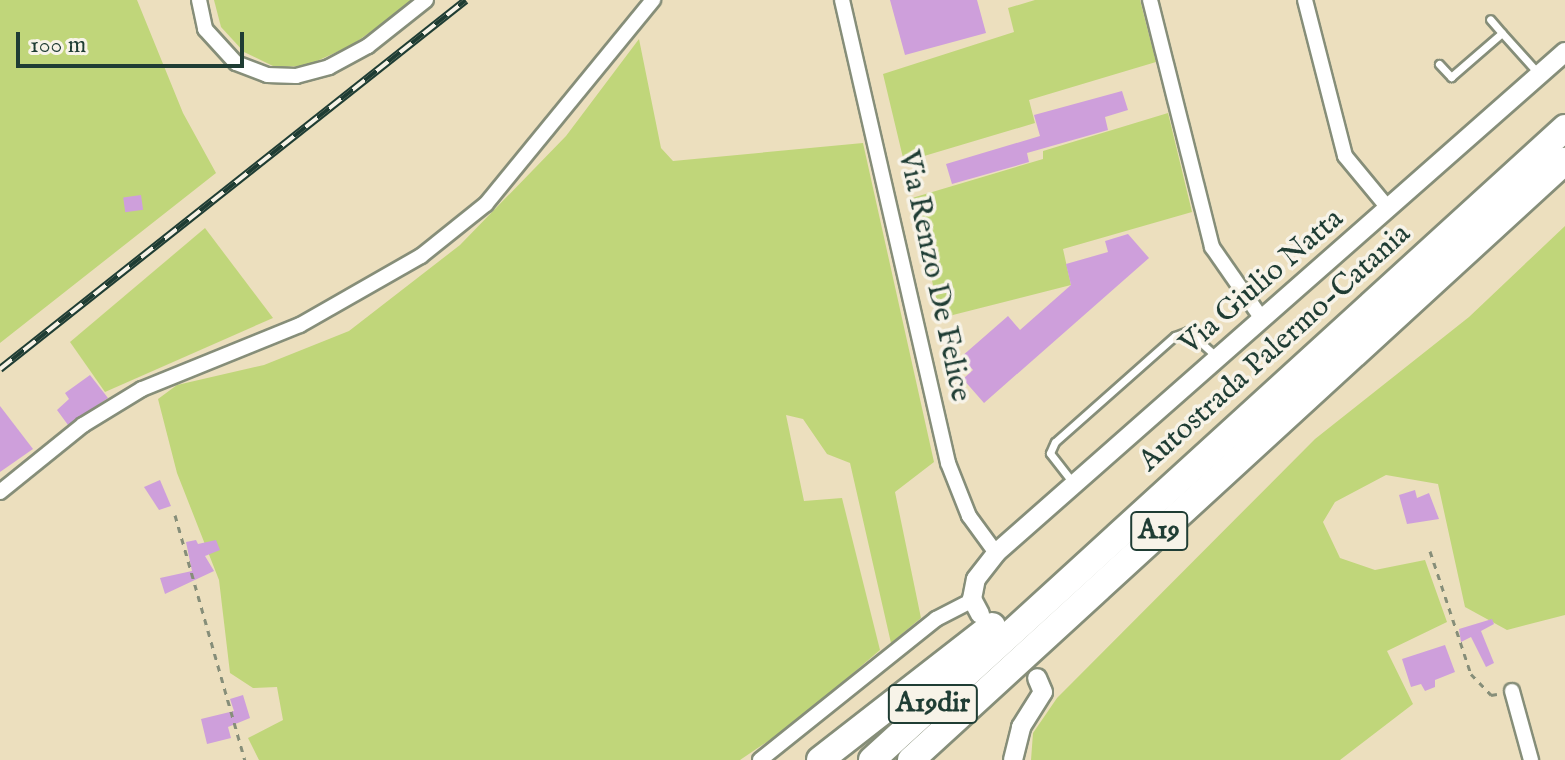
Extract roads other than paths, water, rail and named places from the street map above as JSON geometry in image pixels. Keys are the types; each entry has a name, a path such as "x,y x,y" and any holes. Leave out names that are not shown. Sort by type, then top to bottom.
{"highway":[{"name":"Autostrada Palermo-Catania","path":"1001,658 1174,483 1565,128"},
{"name":"Autostrada Palermo-Catania","path":"1001,658 1307,395 1565,161"},
{"path":"928,760 1307,395"},
{"path":"820,760 960,653 1080,550 1174,483"},
{"name":"A19dir","path":"872,760 1001,658"},
{"name":"A19dir","path":"911,760 1001,658"}],"street":[{"path":"199,0 205,29 236,63 267,75 296,76 329,67 368,46 426,0"},
{"path":"0,492 83,425 142,389 333,307 421,256 486,204 653,0"},
{"name":"Via Renzo De Felice","path":"842,0 948,463 969,516 996,553"},
{"path":"1150,0 1212,247 1262,319"},
{"path":"1305,0 1345,156 1388,208"},
{"name":"Via Giulio Natta","path":"976,607 976,579 996,553 1565,52"},
{"path":"760,760 936,619 976,607"},
{"path":"1013,760 1021,727 1043,692 1037,678"},
{"path":"1512,691 1531,760"}],"lane":[{"path":"1490,19 1540,75"},
{"path":"1439,64 1451,77 1502,33"},
{"path":"1074,484 1050,453 1065,432 1175,336 1188,331 1218,358"}],"railway":[{"path":"0,369 466,0"}]}
